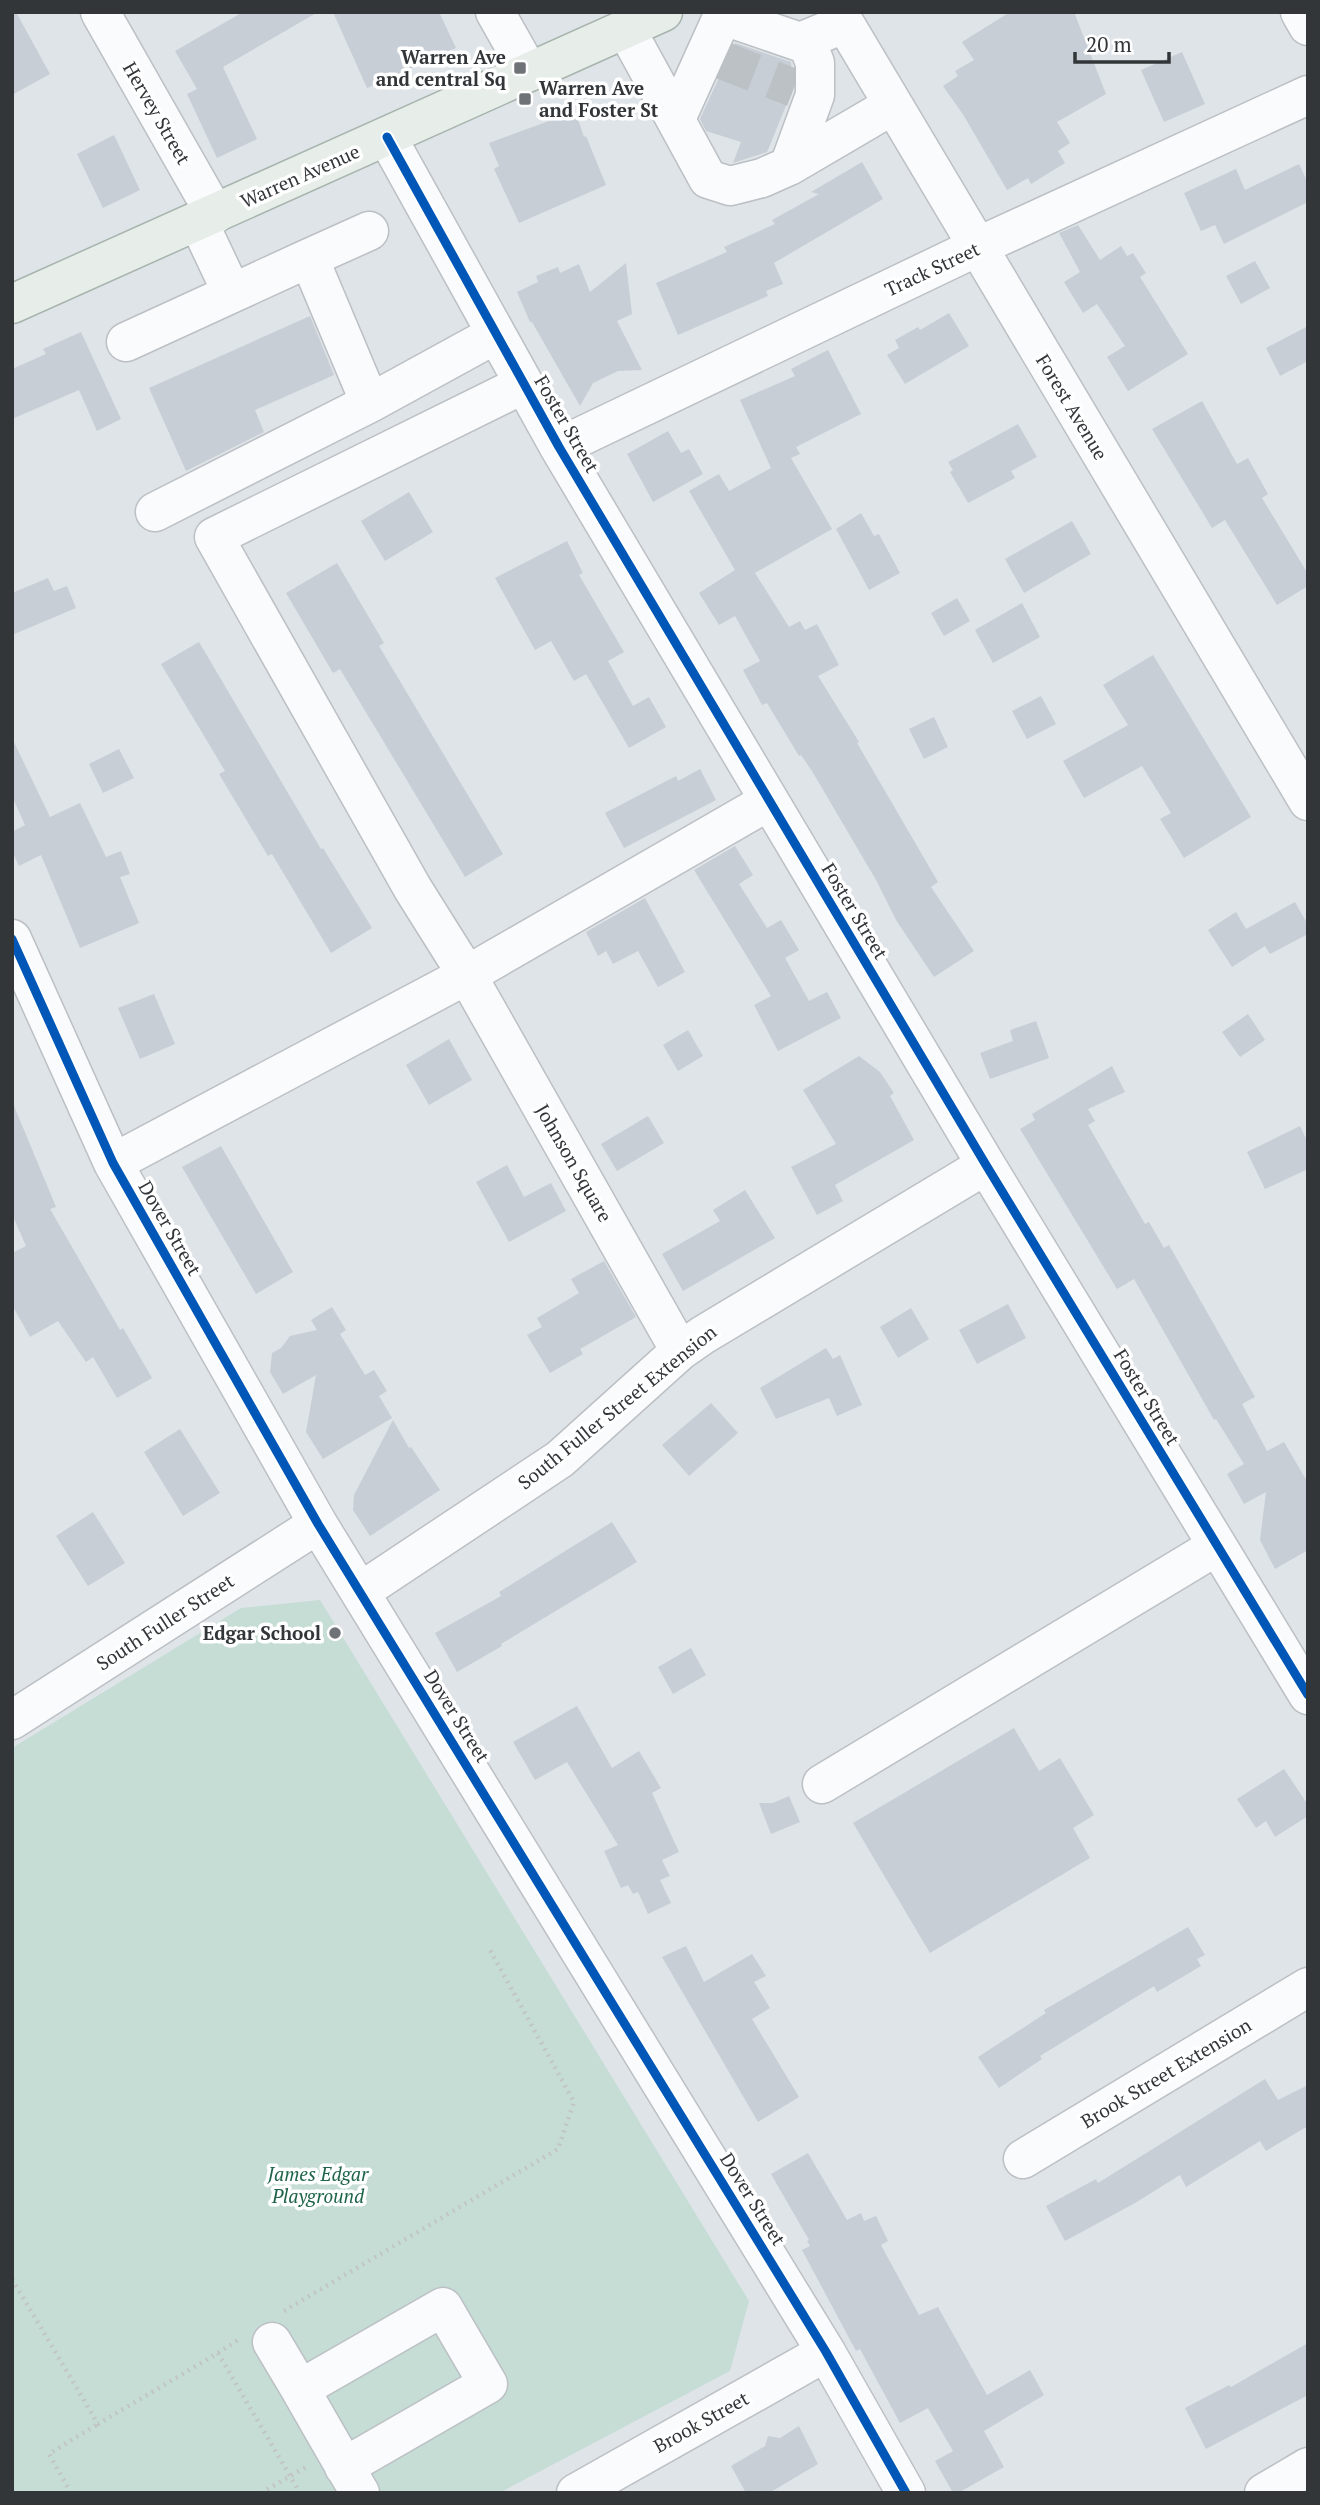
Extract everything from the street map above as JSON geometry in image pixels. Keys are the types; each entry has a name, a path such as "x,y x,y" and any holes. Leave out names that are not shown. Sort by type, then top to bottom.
{"main road":[{"name":"Warren Avenue","path":"14,298 206,218 663,12"}],"street":[{"name":"Hervey Street","path":"100,12 206,218 232,293"},
{"path":"495,12 529,72"},
{"path":"1300,12 1308,26"},
{"path":"676,120 713,56 723,13 730,18 800,43 841,18"},
{"name":"Forest Avenue","path":"841,18 1308,801"},
{"path":"625,29 708,179 730,186 762,178 789,166 893,105"},
{"path":"789,166 804,91 815,63 806,40"},
{"name":"Track Street","path":"559,447 977,247 1308,95"},
{"name":"Foster Street","path":"387,137 559,447 986,1165 1308,1695"},
{"path":"126,342 369,230"},
{"path":"309,258 370,403"},
{"path":"155,512 370,403 496,334"},
{"name":"Johnson Square","path":"524,384 214,537 413,889 467,975 680,1351"},
{"path":"113,1163 467,975 769,801"},
{"name":"Dover Street","path":"12,939 113,1163 318,1524 827,2352 906,2493"},
{"name":"South Fuller Street Extension","path":"360,1592 560,1459 680,1351 726,1320 986,1165"},
{"name":"South Fuller Street","path":"12,1720 318,1524"},
{"path":"822,1784 1217,1546"},
{"name":"Brook Street Extension","path":"1023,2159 1308,1987"},
{"path":"265,2331 352,2480 488,2384 443,2307 300,2389"},
{"name":"Brook Street","path":"576,2493 827,2352"},
{"path":"1264,2493 1308,2467"}],"path":[{"path":"71,2493 49,2454 218,2353 265,2331 558,2149 574,2102 490,1950"},
{"path":"12,2280 98,2424"},
{"path":"218,2353 300,2493"},
{"path":"261,2493 290,2476"}],"green space":[{"name":"James Edgar Playground","path":"320,1600 749,2301 730,2371 499,2493 12,2493 12,1748 241,1608"}],"building":[{"path":"12,12 16,12 50,74 12,95"},
{"path":"243,12 318,12 223,67 257,139 217,158 187,94 197,89 175,51"},
{"path":"333,12 439,12 456,48 367,88"},
{"path":"1010,12 1074,12 1106,94 1057,122 1070,143 1058,151 1065,163 1031,184 1028,178 1007,190 964,116 943,86 958,76 955,71 974,60 962,42"},
{"path":"735,43 791,62 793,89 767,152 733,163 741,142 706,131 700,119"},
{"path":"1182,52 1205,104 1164,122 1141,70"},
{"path":"568,114 570,119 577,116 606,185 519,223 494,169 499,166 489,143"},
{"path":"114,135 140,190 103,208 77,154"},
{"path":"862,162 883,199 774,263 783,284 766,291 768,296 678,335 656,283 727,252 724,247 775,224 772,220 819,194 811,192"},
{"path":"1299,164 1308,183 1308,202 1224,244 1215,225 1201,231 1184,193 1236,169 1245,190"},
{"path":"1078,225 1100,260 1121,246 1127,256 1133,253 1146,273 1140,277 1188,354 1128,391 1107,357 1125,346 1097,304 1083,313 1064,282 1080,272 1059,233"},
{"path":"1255,261 1270,288 1241,304 1226,276"},
{"path":"626,263 632,314 617,321 642,370 618,371 593,383 580,406 530,322 517,292 538,282 536,276 558,267 560,273 579,264 590,292"},
{"path":"949,313 969,346 905,384 887,355 899,348 895,340 918,327 920,330"},
{"path":"310,316 334,375 255,410 264,432 186,471 149,388"},
{"path":"1308,326 1308,361 1280,376 1266,348"},
{"path":"81,332 121,419 97,431 79,390 12,419 12,369 46,354 43,349"},
{"path":"828,350 861,414 796,447 800,454 791,458 832,529 755,573 789,627 800,621 805,630 817,624 839,665 818,676 859,742 857,743 938,882 931,887 974,951 934,977 896,920 876,880 812,771 801,755 799,756 767,703 762,705 743,670 760,661 735,616 719,625 699,593 735,570 689,491 719,474 729,491 771,468 740,400 795,376 791,369"},
{"path":"1202,401 1237,464 1248,458 1268,494 1262,498 1308,574 1308,586 1277,605 1225,520 1212,528 1152,429"},
{"path":"1018,424 1037,457 1011,471 1015,478 968,503 950,472 953,470 948,462"},
{"path":"668,431 681,453 689,449 703,474 653,502 627,454"},
{"path":"409,492 433,532 385,561 361,521"},
{"path":"861,513 874,536 879,534 900,573 869,590 836,529"},
{"path":"1072,521 1091,554 1024,593 1005,559"},
{"path":"567,541 583,573 579,575 624,652 608,661 633,706 649,697 666,727 629,748 586,674 574,681 551,641 535,650 495,578"},
{"path":"337,563 384,643 379,646 503,854 465,877 340,669 333,673 286,593"},
{"path":"48,578 54,591 67,586 76,608 12,635 12,593"},
{"path":"957,598 970,621 944,636 931,613"},
{"path":"1022,603 1040,637 993,663 975,630"},
{"path":"199,642 321,849 323,848 372,928 331,953 272,854 268,856 219,774 225,771 161,664"},
{"path":"1153,655 1251,817 1184,858 1160,819 1171,813 1142,766 1084,798 1063,761 1128,725 1103,685"},
{"path":"1041,696 1056,724 1027,739 1012,711"},
{"path":"934,717 948,747 924,759 909,729"},
{"path":"12,738 50,817 80,803 106,857 121,851 130,874 120,877 139,923 80,948 41,855 19,866 12,851 12,832 25,825 12,796"},
{"path":"119,749 134,778 103,793 89,764"},
{"path":"700,769 716,800 624,848 605,813 676,776 678,781"},
{"path":"735,846 753,875 739,884 767,928 781,920 799,950 785,958 809,1001 827,992 841,1018 778,1051 754,1005 771,996 694,870"},
{"path":"645,898 685,972 658,987 638,951 613,964 606,951 598,956 586,932"},
{"path":"1295,902 1308,925 1308,934 1270,954 1265,946 1232,967 1208,930 1236,912 1246,929"},
{"path":"154,994 175,1044 140,1059 118,1008"},
{"path":"1248,1014 1265,1040 1240,1057 1222,1032"},
{"path":"1036,1021 1049,1058 990,1079 980,1053 1013,1041 1010,1030"},
{"path":"688,1030 703,1056 678,1071 663,1045"},
{"path":"449,1039 472,1080 429,1105 406,1065"},
{"path":"859,1056 880,1072 894,1093 890,1096 914,1140 835,1185 843,1201 817,1215 791,1167 836,1144 803,1090"},
{"path":"1112,1066 1125,1092 1088,1109 1095,1121 1088,1125 1145,1224 1149,1222 1164,1248 1169,1245 1255,1397 1242,1404 1267,1451 1284,1442 1308,1483 1308,1550 1275,1569 1260,1540 1266,1492 1244,1504 1227,1474 1244,1464 1216,1419 1214,1420 1134,1279 1117,1289 1020,1129 1035,1120 1032,1114"},
{"path":"12,1101 56,1207 50,1209 120,1330 123,1328 152,1378 117,1398 93,1357 86,1362 58,1321 30,1337 12,1305 12,1253 26,1246 12,1214"},
{"path":"648,1116 664,1143 617,1171 601,1144"},
{"path":"1300,1126 1308,1143 1308,1169 1265,1189 1247,1152"},
{"path":"221,1146 293,1272 256,1294 182,1167"},
{"path":"507,1165 524,1197 551,1183 566,1211 509,1242 476,1182"},
{"path":"745,1190 775,1238 683,1291 662,1254 720,1221 713,1210"},
{"path":"604,1261 636,1317 580,1349 583,1354 550,1373 527,1335 542,1327 537,1318 579,1293 571,1279"},
{"path":"1008,1304 1026,1338 977,1364 959,1330"},
{"path":"332,1307 346,1330 340,1334 365,1375 374,1370 387,1391 379,1396 392,1418 323,1459 306,1432 316,1375 283,1394 270,1372 272,1353 281,1348 290,1336 317,1330 311,1320"},
{"path":"911,1308 929,1339 898,1358 880,1327"},
{"path":"826,1348 833,1359 840,1355 862,1405 837,1416 829,1398 776,1419 760,1388"},
{"path":"711,1403 738,1433 689,1476 662,1445"},
{"path":"393,1420 409,1448 411,1447 440,1490 370,1536 353,1510 354,1495"},
{"path":"180,1429 220,1493 183,1516 144,1452"},
{"path":"93,1512 125,1563 88,1586 56,1536"},
{"path":"612,1522 637,1562 457,1672 435,1633 501,1596 499,1592"},
{"path":"691,1648 706,1675 673,1694 658,1667"},
{"path":"577,1706 612,1768 639,1751 661,1788 652,1793 679,1852 662,1860 670,1876 660,1880 671,1903 648,1914 638,1892 633,1894 628,1885 621,1888 604,1851 618,1845 567,1762 535,1780 513,1742"},
{"path":"1014,1728 1039,1771 1060,1758 1094,1815 1073,1828 1090,1858 930,1953 853,1823"},
{"path":"1284,1769 1308,1805 1308,1816 1275,1837 1266,1821 1256,1828 1237,1799"},
{"path":"789,1796 800,1822 771,1834 759,1803 773,1803"},
{"path":"1188,1927 1205,1955 1197,1959 1201,1966 1157,1992 1154,1986 1040,2056 1042,2059 999,2088 978,2057 1046,2013 1044,2010"},
{"path":"686,1946 704,1982 752,1954 766,1976 754,1982 770,2008 752,2019 799,2097 758,2122 662,1957"},
{"path":"1265,2079 1278,2100 1308,2085 1308,2126 1266,2151 1260,2141 1186,2187 1180,2175 1065,2241 1046,2206 1096,2179 1098,2183"},
{"path":"808,2153 847,2220 861,2213 864,2221 876,2216 888,2241 881,2245 919,2315 938,2307 987,2395 1030,2370 1044,2395 984,2431 1004,2467 958,2493 953,2493 935,2461 953,2451 928,2408 900,2423 860,2349 856,2351 802,2250 810,2246 807,2241 809,2240 771,2174"},
{"path":"1308,2343 1308,2395 1206,2449 1185,2408 1229,2385 1231,2387"},
{"path":"799,2426 818,2464 769,2493 746,2493 731,2466 765,2446 768,2436 780,2438"}],"tunnel":[{"path":"719,59 794,88"}],"cycle path":[{"path":"387,137 559,447 986,1165 1308,1695"},
{"path":"12,939 113,1163 318,1524 826,2352 906,2493"}],"place":[{"name":"Warren Ave and central Sq","path":"520,68"},
{"name":"Warren Ave and Foster St","path":"525,99"},
{"name":"Edgar School","path":"335,1633"}]}
